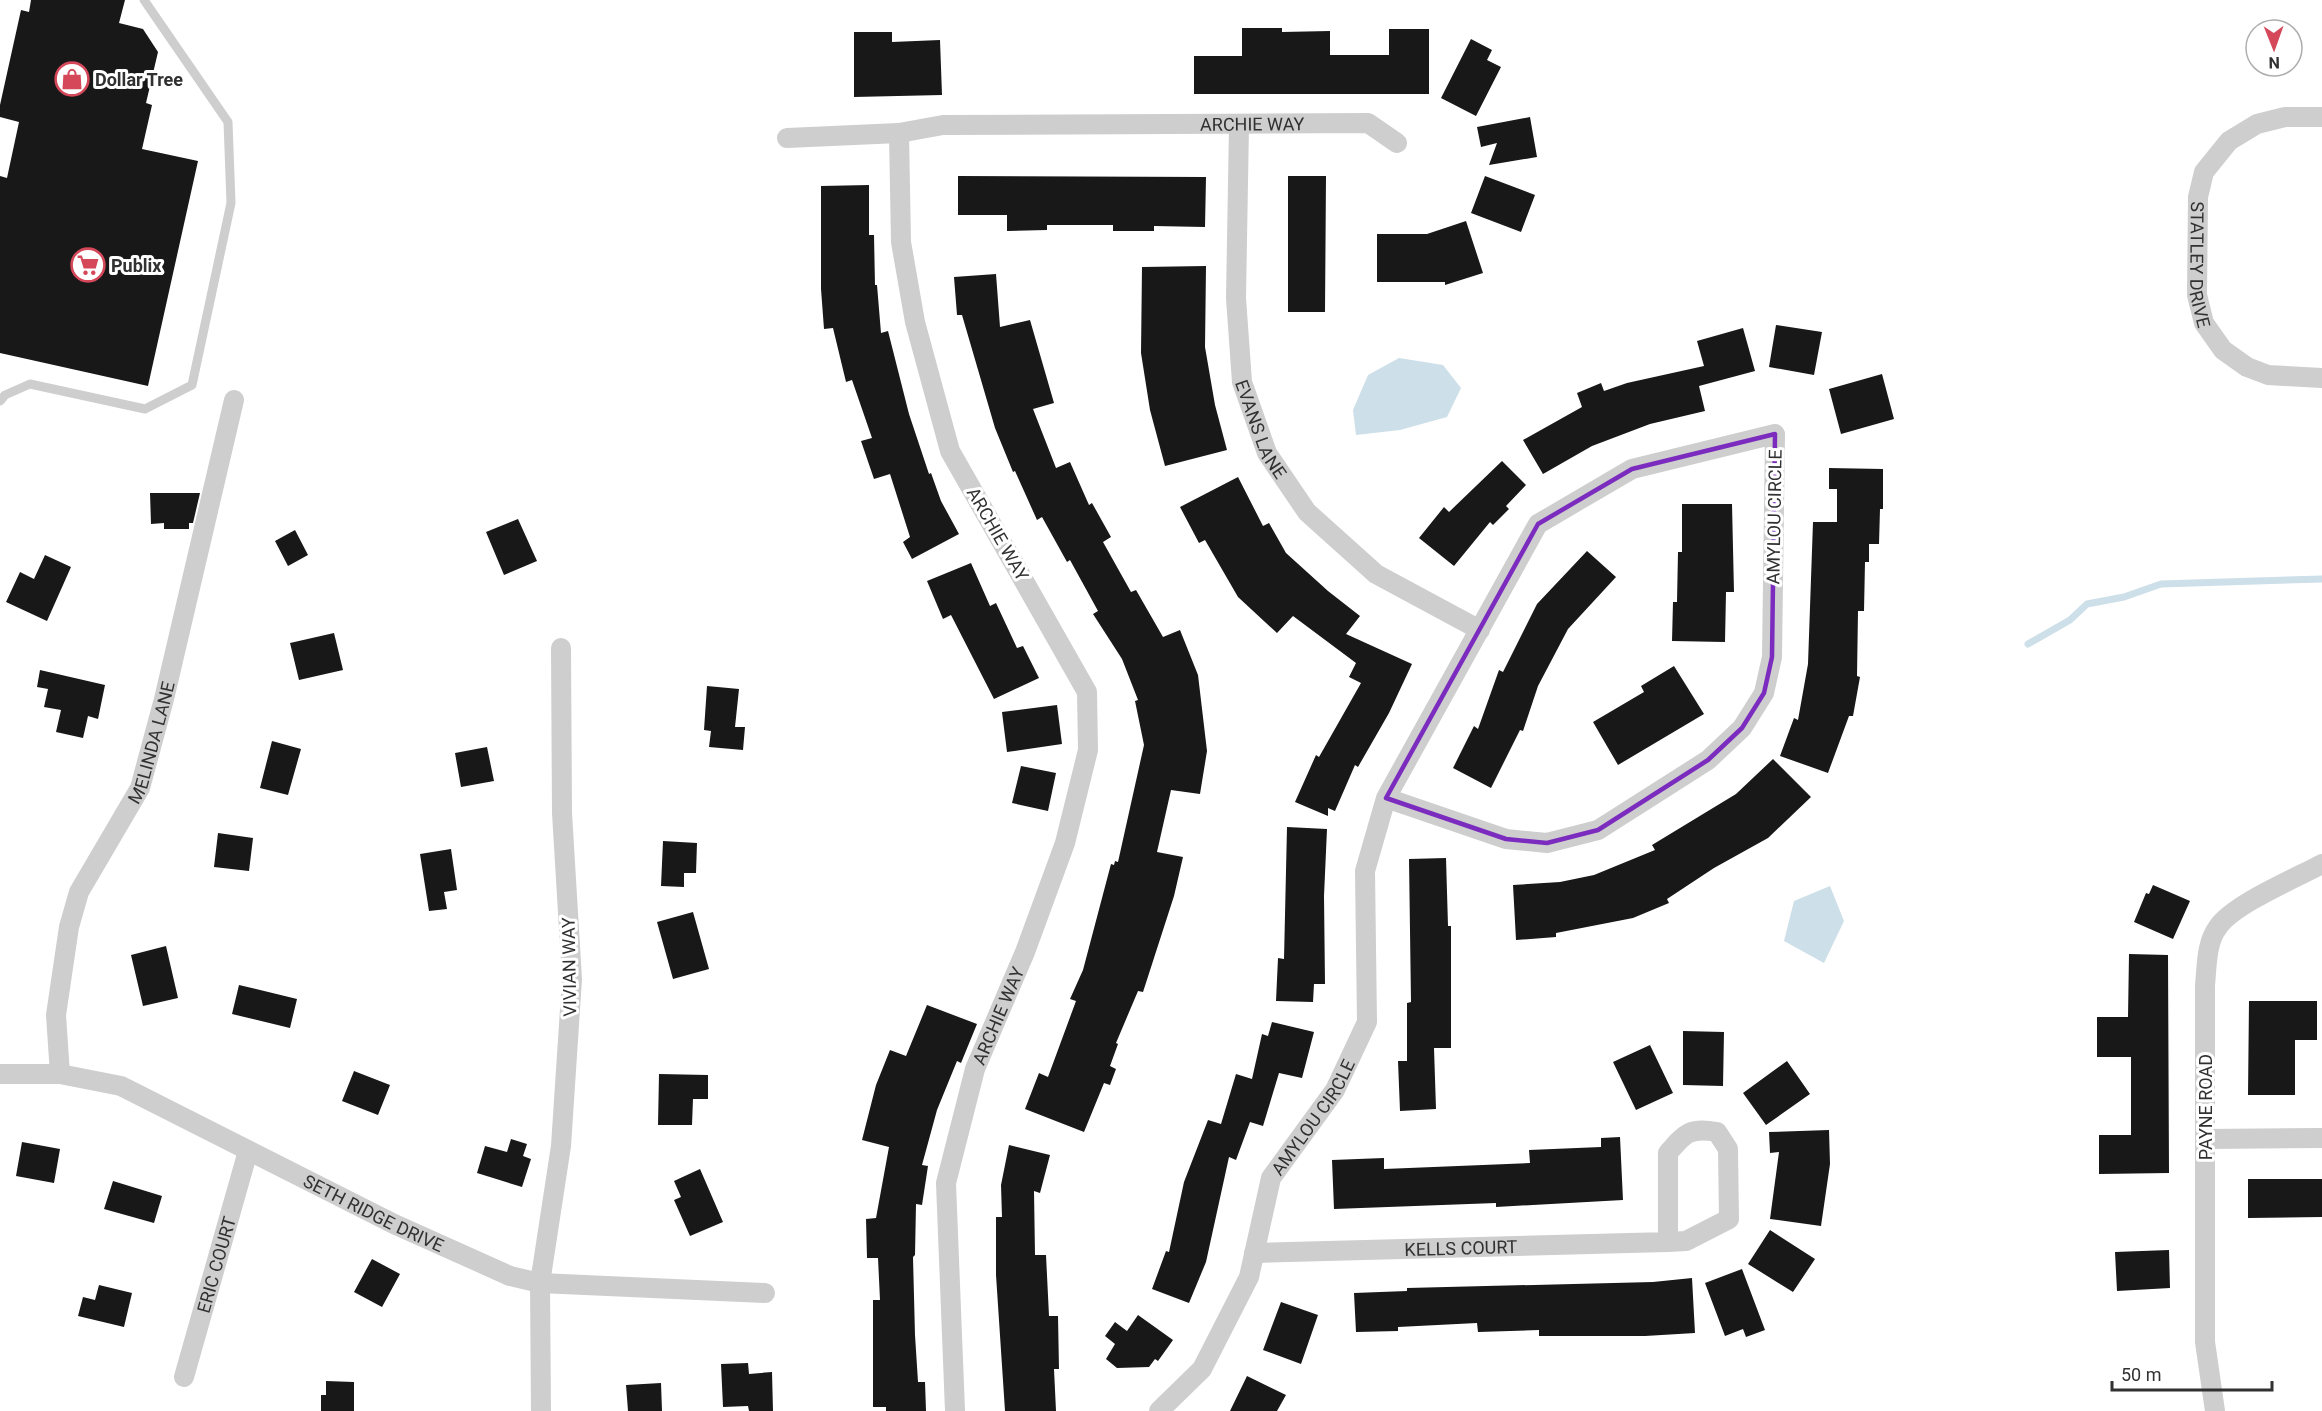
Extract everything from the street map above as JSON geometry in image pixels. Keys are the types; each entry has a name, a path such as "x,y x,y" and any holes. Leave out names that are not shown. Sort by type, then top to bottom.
{"street":[{"name":"STATLEY DRIVE","path":"2322,117 2285,117 2257,124 2229,141 2204,172 2198,197 2197,295 2204,323 2223,350 2247,366 2268,375 2322,378"},
{"name":"ARCHIE WAY","path":"955,1411 946,1183 975,1069 1025,952 1065,843 1088,750 1088,692 950,451 915,322 902,242 899,133 943,125 1368,123 1397,143"},
{"name":"EVANS LANE","path":"1239,125 1236,298 1242,382 1267,453 1307,512 1376,574 1480,630"},
{"path":"787,138 899,133"},
{"name":"MELINDA LANE","path":"60,1074 57,1016 69,927 79,892 140,788 164,699 234,400"},
{"name":"AMYLOU CIRCLE","path":"1159,1411 1203,1369 1249,1277 1271,1178 1335,1090 1367,1022 1365,871 1386,798 1538,524 1632,470 1775,434 1772,657 1764,693 1742,728 1708,760 1598,830 1547,843 1506,839 1386,798"},
{"name":"VIVIAN WAY","path":"541,1411 540,1283 561,1146 572,979 562,813 561,648"},
{"name":"PAYNE ROAD","path":"2215,1411 2205,1342 2205,985 2208,950 2218,927 2236,910 2322,864"},
{"name":"SETH RIDGE DRIVE","path":"0,1074 60,1074 121,1086 466,1258 510,1276 540,1283 765,1293"},
{"name":"KELLS COURT","path":"1254,1253 1668,1242 1686,1241 1729,1219 1728,1149 1717,1132 1698,1129 1684,1136 1668,1153 1668,1242"},
{"path":"2205,1139 2322,1138"},
{"name":"ERIC COURT","path":"184,1377 249,1151"}],"lane":[{"path":"0,401 5,395 30,384 145,408 192,385 231,203 228,122 144,0"}],"highlighted area":[{"path":"1775,434 1772,657 1764,693 1742,728 1708,760 1598,830 1547,843 1506,839 1386,798 1538,524 1632,469"}],"shaded area":[{"path":"1399,358 1443,365 1461,388 1447,417 1400,430 1356,435 1353,410 1368,375"},
{"path":"1830,886 1844,921 1824,963 1784,941 1794,901"}],"building":[{"name":"Publix","path":"31,0 125,0 119,23 143,29 158,52 146,103 152,105 142,149 198,161 148,386 0,353 0,176 7,178 19,122 0,117 0,105 21,10 29,12"},
{"path":"1242,28 1282,28 1282,32 1330,31 1330,55 1389,55 1389,29 1429,29 1429,94 1194,94 1194,56 1242,56"},
{"path":"854,32 892,32 892,42 940,40 942,95 854,97"},
{"path":"1471,39 1492,50 1487,60 1501,67 1476,116 1441,98"},
{"path":"1530,117 1537,157 1489,165 1497,143 1481,147 1477,127"},
{"path":"958,176 1206,177 1205,227 1154,226 1154,231 1113,231 1113,225 1047,225 1047,230 1007,231 1007,215 958,215"},
{"path":"1288,176 1326,176 1325,312 1288,312"},
{"path":"1485,176 1535,195 1521,232 1471,213"},
{"path":"869,185 869,235 874,235 875,285 877,285 881,333 888,331 909,414 929,474 931,473 941,501 959,534 912,559 903,542 910,537 890,474 874,479 861,441 872,438 852,380 846,382 833,328 824,329 821,289 821,186"},
{"path":"1466,221 1483,273 1445,285 1445,282 1377,282 1377,234 1427,234"},
{"path":"1206,266 1205,347 1215,405 1227,450 1165,466 1150,410 1141,353 1142,267"},
{"path":"996,274 1000,327 1030,320 1054,403 1033,409 1056,468 1070,462 1089,505 1092,503 1111,537 1103,542 1131,592 1136,590 1163,637 1180,630 1198,675 1207,751 1200,794 1171,790 1157,852 1183,857 1174,896 1143,992 1138,991 1116,1043 1118,1044 1110,1066 1116,1069 1110,1085 1104,1083 1084,1132 1025,1109 1039,1073 1048,1077 1076,1001 1070,999 1083,970 1111,864 1118,862 1144,745 1135,701 1138,700 1122,659 1093,614 1098,611 1070,560 1067,562 1042,517 1037,520 1015,471 1013,472 995,428 962,315 957,315 954,277"},
{"path":"1776,325 1822,332 1814,375 1769,367"},
{"path":"1743,328 1755,371 1699,386 1705,411 1650,424 1592,446 1543,474 1523,440 1582,407 1577,393 1601,383 1604,391 1627,383 1704,366 1697,341"},
{"path":"1882,374 1894,419 1841,434 1829,389"},
{"path":"1502,461 1526,485 1506,506 1509,509 1493,525 1490,522 1454,566 1419,538 1444,507 1449,512"},
{"path":"1829,468 1883,469 1883,509 1880,509 1879,544 1869,544 1869,562 1865,562 1864,611 1858,611 1857,676 1860,677 1853,716 1849,716 1828,773 1780,756 1794,718 1798,720 1808,664 1813,522 1837,522 1837,489 1829,489"},
{"path":"1238,477 1263,526 1269,523 1286,553 1360,616 1346,634 1412,664 1389,713 1358,767 1355,765 1335,811 1328,808 1328,816 1295,802 1316,755 1319,757 1361,683 1349,677 1356,663 1293,616 1277,633 1238,597 1205,540 1199,543 1180,507"},
{"path":"150,493 200,493 193,523 189,523 189,529 164,529 164,523 151,524"},
{"path":"1682,504 1732,504 1734,592 1726,592 1725,642 1672,641 1673,602 1677,602 1678,552 1682,552"},
{"path":"518,519 537,561 504,575 486,532"},
{"path":"295,530 308,555 288,566 275,541"},
{"path":"1587,551 1616,577 1568,629 1538,686 1523,731 1520,730 1491,788 1453,768 1474,726 1478,729 1499,670 1503,672 1537,604"},
{"path":"45,555 71,567 47,621 6,602 20,572 34,579"},
{"path":"971,563 990,606 996,603 1017,648 1023,646 1039,678 994,699 951,615 943,619 927,581"},
{"path":"334,633 343,670 299,680 290,643"},
{"path":"1674,666 1704,714 1618,765 1593,722 1644,692 1641,686"},
{"path":"40,670 105,685 98,719 88,716 83,738 56,732 61,710 44,707 48,689 37,687"},
{"path":"707,686 739,689 735,727 745,727 743,750 709,747 711,731 704,730"},
{"path":"1057,705 1062,744 1007,752 1002,712"},
{"path":"272,741 301,749 288,795 260,788"},
{"path":"487,747 494,781 461,787 455,753"},
{"path":"1773,759 1811,797 1768,838 1714,868 1667,899 1669,903 1633,918 1556,933 1556,937 1516,940 1513,885 1560,882 1594,875 1655,850 1652,845 1736,794"},
{"path":"1021,766 1056,773 1048,811 1012,803"},
{"path":"1287,827 1327,829 1324,896 1325,984 1314,984 1313,1002 1276,1001 1278,958 1284,959"},
{"path":"218,833 253,838 249,871 214,867"},
{"path":"663,841 697,843 696,873 684,873 684,887 661,886"},
{"path":"451,849 457,890 444,892 447,909 429,911 420,854"},
{"path":"1446,858 1448,926 1451,926 1451,1048 1434,1048 1436,1109 1400,1111 1398,1061 1407,1061 1407,1003 1411,1002 1409,859"},
{"path":"2153,885 2190,901 2173,939 2134,922 2146,893 2149,894"},
{"path":"693,912 709,969 673,979 657,922"},
{"path":"166,946 178,998 143,1006 131,955"},
{"path":"2129,954 2168,955 2169,1173 2099,1174 2099,1135 2131,1135 2131,1057 2097,1057 2097,1017 2128,1017"},
{"path":"239,985 297,999 290,1028 232,1014"},
{"path":"2249,1001 2317,1001 2317,1040 2295,1040 2295,1095 2248,1095"},
{"path":"927,1005 977,1024 961,1063 957,1061 937,1110 922,1165 928,1166 922,1205 916,1204 915,1255 913,1257 915,1335 918,1382 925,1382 926,1411 886,1411 886,1407 873,1407 873,1300 880,1300 878,1258 867,1258 866,1219 876,1218 889,1147 862,1140 876,1085 890,1050 906,1056"},
{"path":"1272,1022 1314,1032 1302,1078 1279,1073 1263,1126 1250,1122 1236,1160 1229,1157 1206,1262 1189,1303 1152,1289 1166,1251 1169,1252 1184,1182 1208,1120 1221,1124 1236,1074 1252,1079 1262,1034 1268,1036"},
{"path":"1683,1031 1724,1032 1723,1086 1683,1085"},
{"path":"1650,1045 1673,1093 1636,1110 1613,1062"},
{"path":"1787,1061 1810,1094 1766,1125 1743,1093"},
{"path":"354,1071 390,1085 378,1115 342,1101"},
{"path":"659,1074 708,1075 708,1099 693,1099 692,1125 658,1125"},
{"path":"1829,1130 1830,1164 1821,1226 1770,1219 1779,1152 1770,1153 1769,1132"},
{"path":"1620,1137 1623,1200 1496,1207 1496,1203 1334,1209 1332,1160 1384,1158 1384,1169 1530,1163 1529,1150 1601,1147 1601,1138"},
{"path":"511,1139 527,1144 523,1156 531,1159 522,1187 477,1173 485,1146 507,1152"},
{"path":"22,1142 60,1149 54,1183 16,1176"},
{"path":"1009,1145 1050,1155 1040,1193 1034,1191 1035,1255 1046,1255 1049,1316 1058,1316 1059,1369 1054,1369 1056,1411 1005,1411 996,1275 996,1217 1002,1217 1001,1185"},
{"path":"700,1169 723,1222 690,1236 674,1200 681,1197 674,1181"},
{"path":"2248,1179 2322,1179 2322,1217 2248,1218"},
{"path":"113,1181 162,1196 154,1223 104,1209"},
{"path":"1770,1230 1815,1259 1793,1292 1748,1264"},
{"path":"2169,1250 2170,1288 2117,1291 2115,1252"},
{"path":"372,1259 400,1274 382,1307 354,1292"},
{"path":"1742,1269 1765,1330 1746,1337 1743,1329 1725,1336 1705,1283"},
{"path":"1692,1278 1695,1333 1645,1336 1539,1336 1539,1330 1478,1332 1477,1323 1398,1327 1398,1331 1356,1332 1354,1293 1407,1291 1407,1288 1653,1282"},
{"path":"99,1285 132,1293 124,1327 78,1316 83,1297 95,1300"},
{"path":"1281,1302 1318,1315 1301,1364 1263,1350"},
{"path":"1138,1315 1173,1340 1158,1361 1155,1359 1149,1367 1117,1368 1106,1359 1115,1344 1105,1336 1115,1322 1127,1331"},
{"path":"748,1363 749,1374 772,1372 773,1411 749,1411 748,1406 723,1407 721,1364"},
{"path":"1247,1376 1286,1395 1277,1411 1230,1411"},
{"path":"326,1381 354,1382 354,1411 321,1411 321,1395 326,1395"},
{"path":"661,1383 662,1411 628,1411 626,1385"}],"waterway":[{"path":"2028,644 2070,620 2087,604 2124,597 2161,584 2322,579"}],"place":[{"name":"Dollar Tree","path":"72,79"},
{"name":"Publix","path":"88,265"}]}
